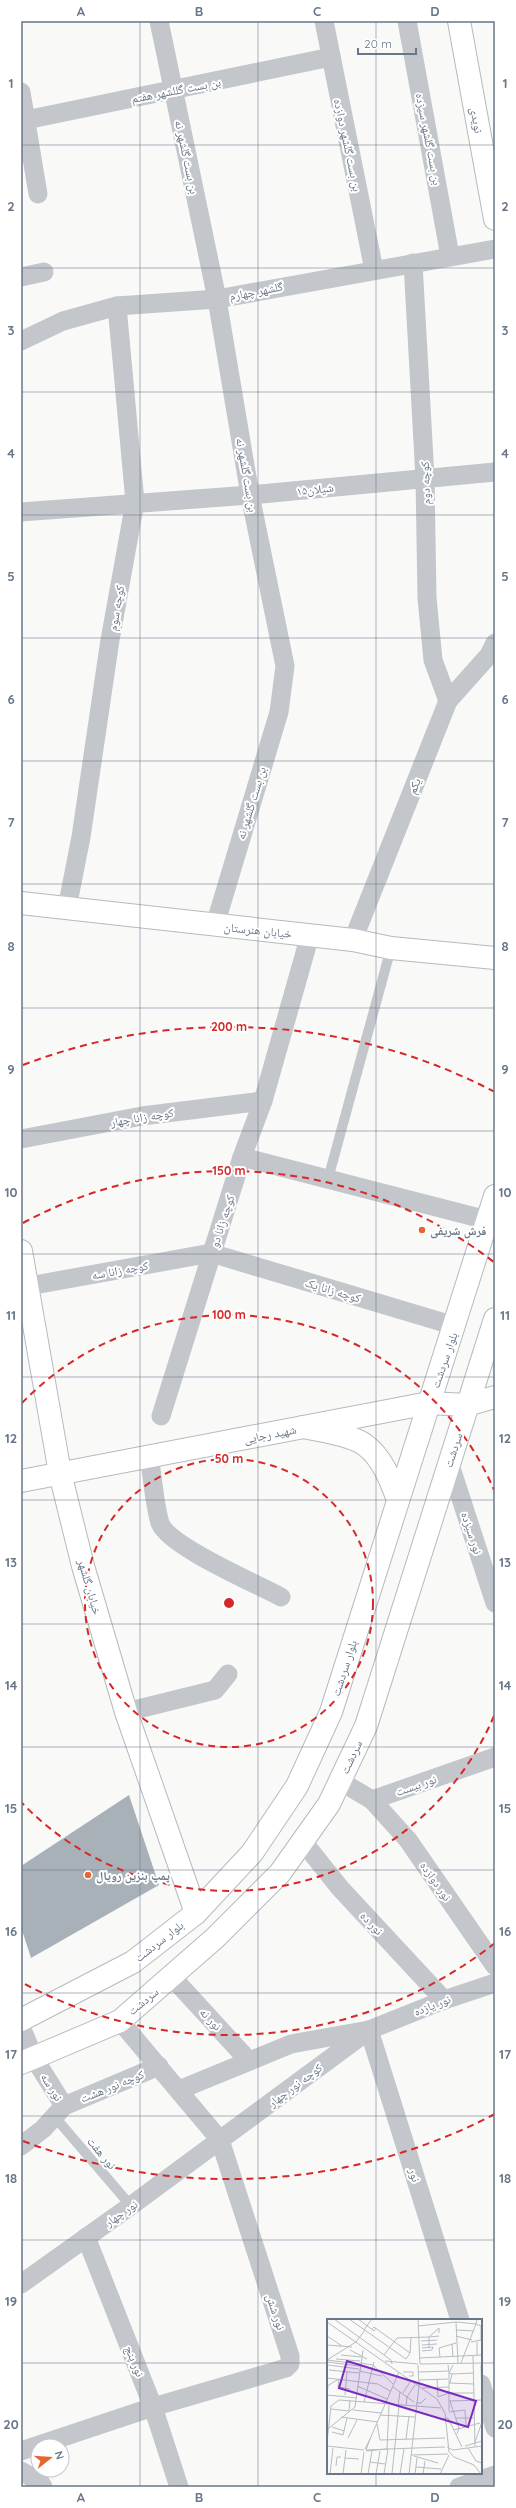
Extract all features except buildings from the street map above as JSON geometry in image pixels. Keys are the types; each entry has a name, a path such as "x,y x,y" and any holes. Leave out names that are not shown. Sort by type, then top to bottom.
{"main road":[{"name":"نویدی","path":"459,21 495,219"},
{"name":"خیابان هنرستان","path":"21,903 353,940 391,948 495,958"},
{"name":"بلوار سردشت","path":"21,2020 133,1962 196,1912 252,1853 297,1786 331,1712 429,1403 455,1326 495,1196"},
{"name":"خیابان گلشهر","path":"21,1251 29,1286 60,1473 83,1566 126,1712 196,1912"},
{"name":"سردشت","path":"28,2060 120,2021 172,1977 215,1938 280,1873 304,1843 330,1804 366,1726 495,1319"},
{"name":"شهید رجایی","path":"21,1481 429,1403 467,1405 495,1397"},
{"path":"304,1427 322,1430 365,1445 390,1478 398,1500"}],"street":[{"name":"بن بست گلشهر نه","path":"159,21 217,299 250,495 285,666 284,690 215,925"},
{"name":"بن بست گلشهر دوازده","path":"324,21 374,270"},
{"name":"بن بست گلشهر سیزده","path":"407,21 450,256"},
{"name":"بن بست گللشهر هفتم","path":"24,121 124,99 173,92 331,58"},
{"path":"21,92 24,121 38,194"},
{"name":"گلشهر چهارم","path":"21,341 63,321 117,306 217,299 495,249"},
{"name":"کوچه دوم","path":"414,263 425,478 427,598 433,660 448,701"},
{"path":"21,277 44,272"},
{"name":"کوچه سوم","path":"67,908 81,837 109,646 135,502 117,306"},
{"name":"شیلان۱۵","path":"21,512 135,502 250,495 495,472"},
{"name":"یکم","path":"353,940 448,701 489,655 495,643"},
{"name":"کوچه زانا دو","path":"161,1416 242,1157 263,1102 310,935"},
{"name":"کوچه زانا چهار","path":"21,1139 142,1116 263,1102"},
{"path":"242,1157 488,1220"},
{"name":"کوچه زانا سه","path":"29,1286 211,1253"},
{"name":"کوچه زانا یک","path":"211,1253 455,1326"},
{"path":"149,1457 161,1524 169,1536 187,1548 281,1597"},
{"name":"نور سیزده","path":"449,1462 495,1603"},
{"path":"126,1712 215,1690 228,1674"},
{"name":"نور بیست","path":"372,1800 495,1757"},
{"path":"340,1782 372,1800"},
{"name":"نور دوازده","path":"372,1800 408,1840 495,1966"},
{"name":"نور ده","path":"304,1843 340,1888 444,2000"},
{"name":"نور نه","path":"172,1977 249,2061"},
{"name":"نور یازده","path":"369,2030 444,2000 495,1983"},
{"name":"نور شش","path":"21,2451 153,2407 286,2368 290,2364 290,2356 220,2140 120,2021"},
{"name":"نور سه","path":"21,2027 28,2060 59,2111 43,2129 21,2146"},
{"path":"179,2090 291,2044 369,2030"},
{"name":"کوچه نور چهار","path":"220,2140 369,2030"},
{"name":"نور","path":"369,2030 460,2319"},
{"name":"کوچه نور هشت","path":"59,2111 159,2066"},
{"name":"نور چهار","path":"21,2284 131,2206 220,2140"},
{"name":"نور پنج","path":"86,2238 153,2407 178,2487"},
{"path":"482,2387 495,2428"},
{"path":"21,2471 40,2482 43,2487"},
{"path":"459,2487 495,2475"}],"lane":[{"path":"328,1179 391,948"},
{"name":"نور هفت","path":"59,2111 131,2206"}],"place":[{"name":"فرش شریفی","path":"422,1230"},
{"name":"پمپ بنزین رویال","path":"88,1875"}]}
